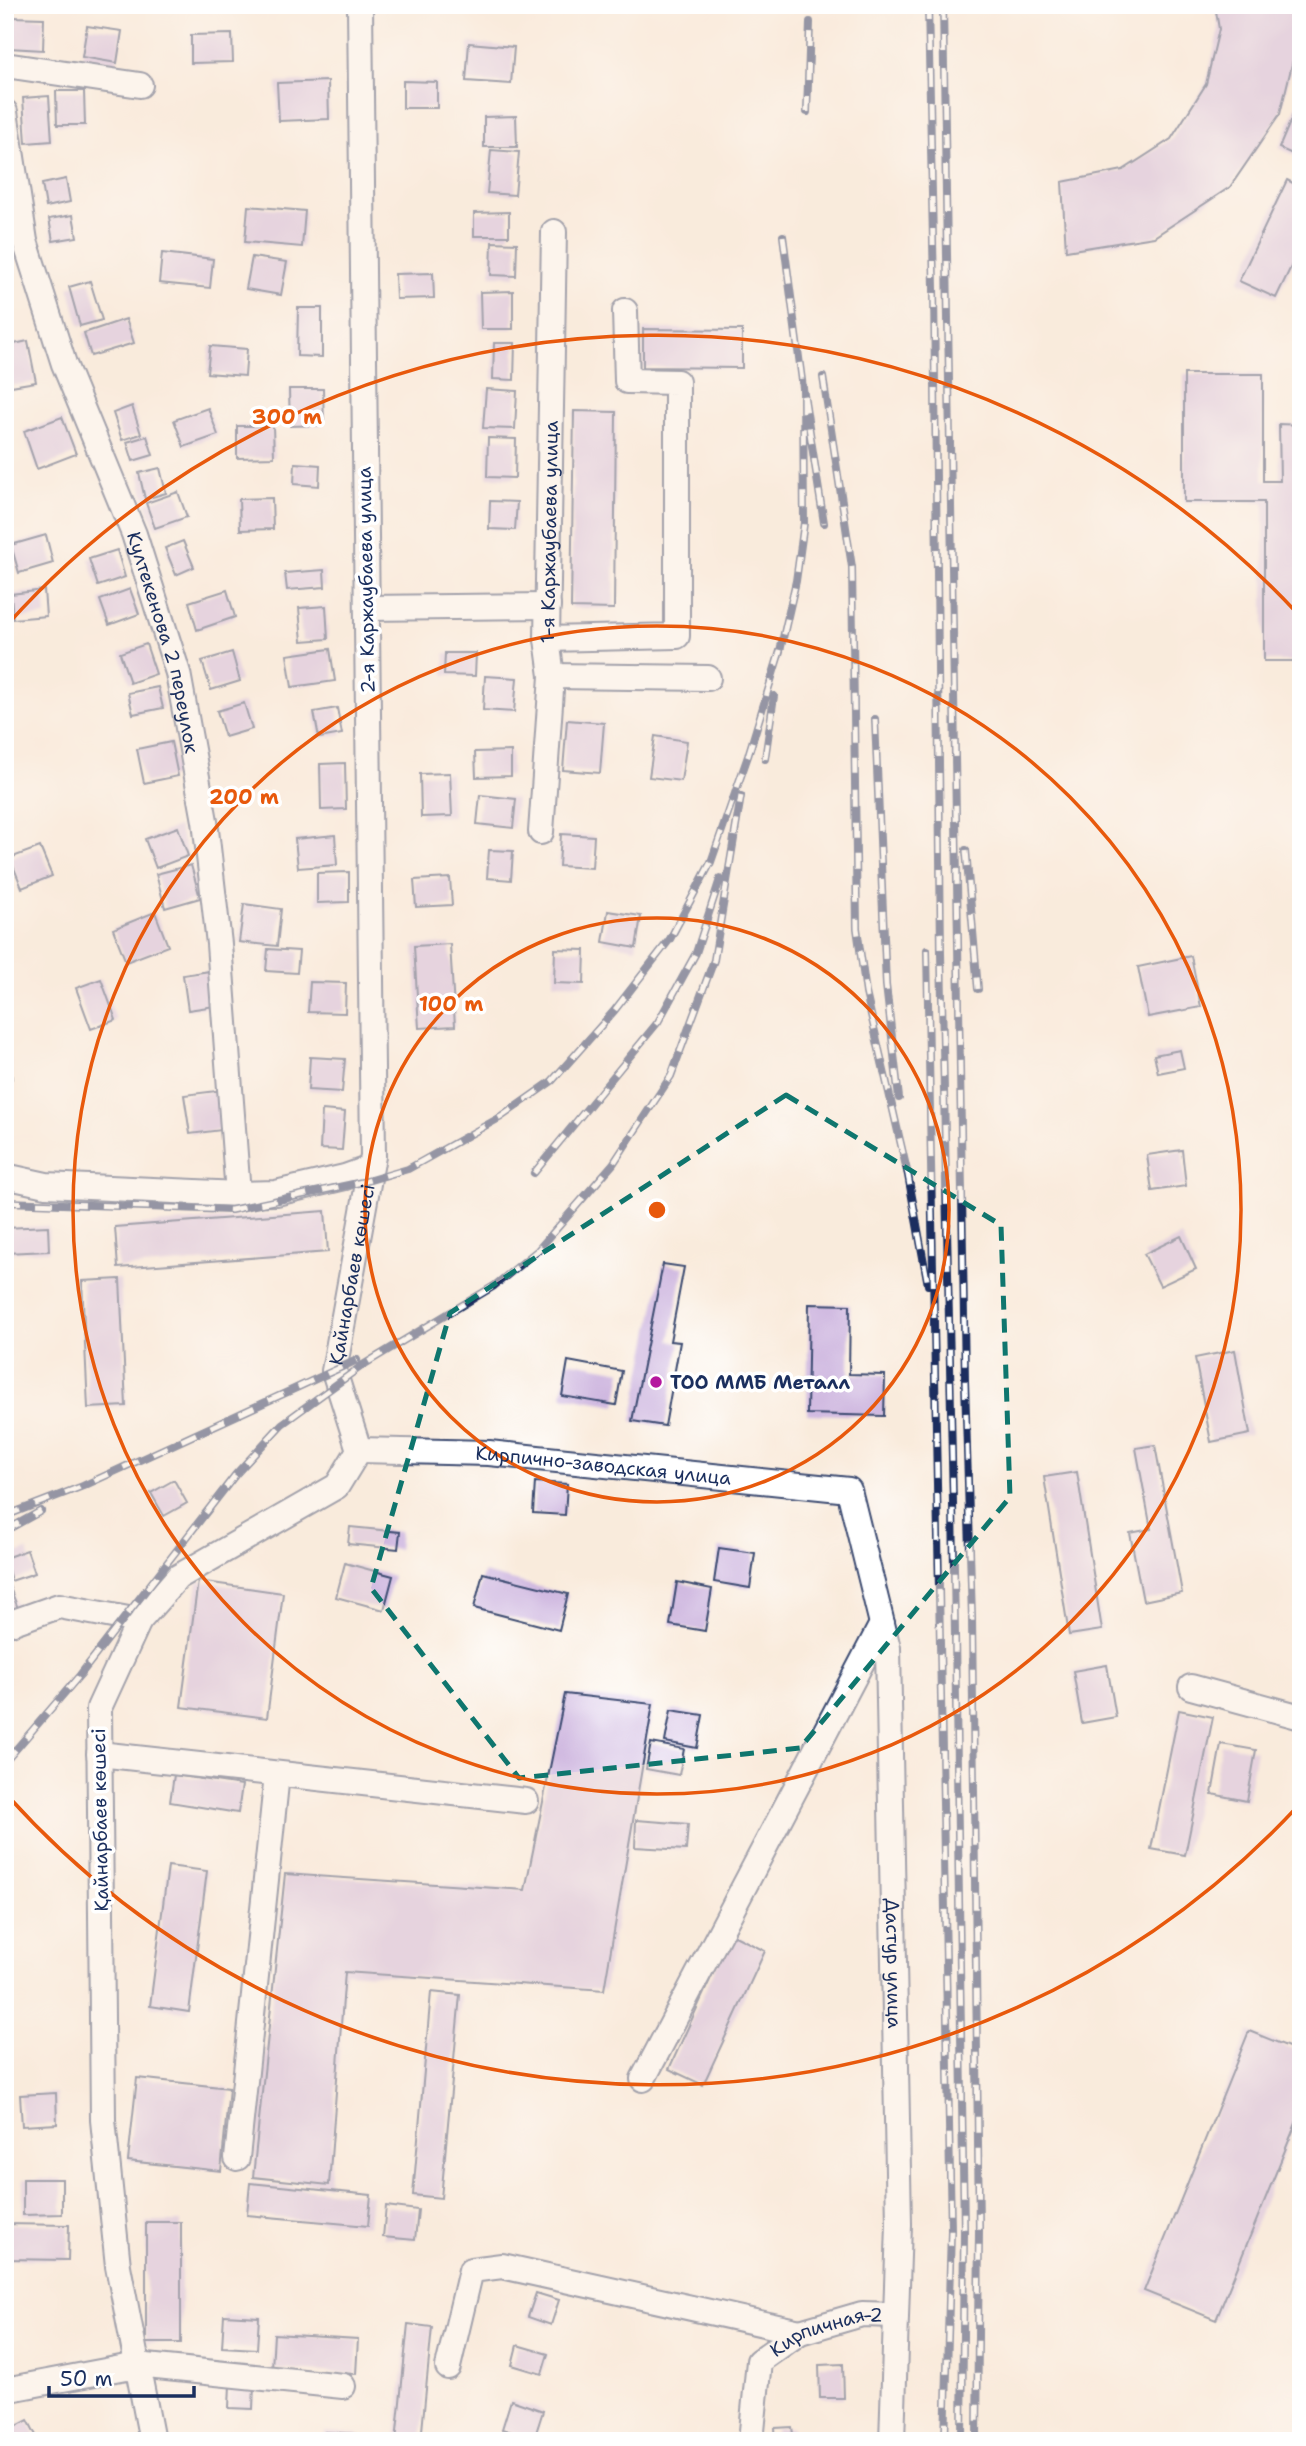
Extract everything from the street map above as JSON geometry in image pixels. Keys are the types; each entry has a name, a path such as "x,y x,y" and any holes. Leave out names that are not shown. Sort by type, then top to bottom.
{"street":[{"name":"2-я Каржаубаева улица","path":"360,5 371,1162"},
{"path":"5,65 140,85"},
{"name":"Култекенова 2 переулок","path":"5,112 29,254 64,364 134,534 178,673 206,835 219,944 238,1194"},
{"name":"1-я Каржаубаева улица","path":"541,832 552,676 547,639 554,232"},
{"path":"547,639 677,636 677,382 626,381 625,311"},
{"path":"367,608 548,606"},
{"path":"552,676 708,678"},
{"path":"5,1176 46,1185 238,1194 276,1193 345,1177 371,1162"},
{"name":"Қайнарбаев көшесі","path":"152,2441 118,2266 103,2120 99,1708 139,1621 178,1577 337,1486 359,1450 334,1371 371,1162"},
{"name":"Кирпично-заводская улица","path":"359,1450 489,1453 849,1490"},
{"name":"Дастур улица","path":"849,1490 888,1648 899,2224 892,2441"},
{"path":"5,1625 59,1606 139,1621"},
{"path":"643,2079 882,1623"},
{"path":"1191,1687 1301,1717"},
{"path":"99,1754 526,1801"},
{"path":"237,2158 277,1774"},
{"path":"448,2367 471,2270 502,2266 800,2332"},
{"name":"Кирпичная-2","path":"751,2441 759,2361 800,2332 862,2314 896,2315"},
{"path":"5,2390 137,2365 344,2386"}],"highlighted area":[{"path":"786,1095 1001,1225 1010,1497 800,1748 519,1778 371,1588 450,1313"}],"building":[{"path":"1215,5 1301,5 1301,60 1294,56 1280,114 1230,187 1154,237 1066,251 1062,182 1123,170 1171,139 1206,84 1219,29"},
{"path":"11,17 44,18 43,50 9,48"},
{"path":"87,26 122,31 117,63 82,57"},
{"path":"232,34 233,62 191,63 191,35"},
{"path":"469,43 514,47 511,84 466,81"},
{"path":"328,81 329,119 279,121 277,83"},
{"path":"403,81 437,82 437,108 403,108"},
{"path":"56,91 84,91 85,125 57,125"},
{"path":"49,96 52,141 26,143 23,98"},
{"path":"1301,96 1301,158 1279,148"},
{"path":"516,116 517,147 484,147 484,117"},
{"path":"491,150 519,152 515,195 487,193"},
{"path":"66,179 70,202 46,207 42,184"},
{"path":"1287,180 1301,187 1301,246 1276,298 1239,281"},
{"path":"248,206 305,211 302,247 245,242"},
{"path":"509,212 509,236 474,236 474,213"},
{"path":"73,215 77,237 53,241 49,219"},
{"path":"492,242 517,243 516,276 491,275"},
{"path":"162,253 213,259 210,288 159,283"},
{"path":"252,257 287,262 281,295 246,289"},
{"path":"433,273 434,298 396,299 395,274"},
{"path":"90,281 102,320 80,326 69,287"},
{"path":"513,291 513,329 481,329 480,292"},
{"path":"298,308 322,308 322,357 297,356"},
{"path":"126,319 134,343 91,356 84,333"},
{"path":"643,329 742,330 742,368 643,367"},
{"path":"28,341 36,382 11,386 5,346"},
{"path":"494,343 515,343 514,380 493,379"},
{"path":"210,346 247,349 245,376 207,373"},
{"path":"1184,374 1263,374 1263,481 1280,481 1279,424 1301,425 1301,661 1264,661 1264,502 1184,502"},
{"path":"289,389 323,389 324,425 290,426"},
{"path":"486,389 517,391 515,429 483,428"},
{"path":"132,406 141,434 122,440 113,413"},
{"path":"208,408 218,435 184,447 174,420"},
{"path":"574,411 616,412 614,609 571,608"},
{"path":"62,417 76,454 37,469 24,431"},
{"path":"237,426 273,426 274,457 237,458"},
{"path":"147,436 153,455 133,461 127,442"},
{"path":"488,438 516,439 515,478 487,477"},
{"path":"295,463 320,465 319,486 294,484"},
{"path":"160,468 166,493 145,499 139,473"},
{"path":"178,492 187,517 155,528 146,503"},
{"path":"272,498 273,529 240,530 239,499"},
{"path":"490,501 517,502 515,530 489,529"},
{"path":"46,535 53,563 19,573 11,545"},
{"path":"183,541 194,567 176,575 165,548"},
{"path":"117,550 125,577 98,586 89,559"},
{"path":"324,570 325,587 287,590 285,573"},
{"path":"130,589 139,614 109,625 100,600"},
{"path":"44,590 46,616 13,619 11,594"},
{"path":"227,590 235,617 197,630 189,602"},
{"path":"326,606 328,639 302,641 299,608"},
{"path":"146,644 156,674 130,683 120,653"},
{"path":"330,649 335,681 292,687 287,655"},
{"path":"232,652 240,681 211,690 202,661"},
{"path":"445,653 476,653 475,676 444,675"},
{"path":"485,676 517,678 514,712 483,710"},
{"path":"158,687 163,708 133,714 128,693"},
{"path":"244,703 252,729 225,737 217,711"},
{"path":"337,708 342,734 319,738 314,712"},
{"path":"567,720 604,723 600,773 563,770"},
{"path":"655,736 687,741 681,781 649,777"},
{"path":"171,742 178,776 144,783 137,749"},
{"path":"511,751 511,776 476,777 475,752"},
{"path":"345,763 346,809 321,810 320,764"},
{"path":"450,773 452,816 421,817 420,774"},
{"path":"480,795 516,799 513,828 477,824"},
{"path":"178,827 188,856 156,868 145,839"},
{"path":"561,834 594,836 592,868 559,866"},
{"path":"335,835 337,865 298,868 295,839"},
{"path":"40,847 52,876 22,888 10,858"},
{"path":"489,850 513,851 511,880 487,878"},
{"path":"191,865 200,898 165,908 156,874"},
{"path":"349,872 349,902 317,903 317,873"},
{"path":"450,878 452,905 416,907 414,880"},
{"path":"244,904 281,909 277,946 239,942"},
{"path":"608,911 641,916 636,948 603,942"},
{"path":"155,912 168,946 126,962 113,929"},
{"path":"450,944 455,1026 419,1028 414,946"},
{"path":"268,949 299,951 297,973 266,971"},
{"path":"555,949 585,950 584,984 554,983"},
{"path":"1191,956 1201,1007 1148,1017 1138,967"},
{"path":"210,971 215,1006 188,1010 183,975"},
{"path":"101,979 116,1020 91,1029 76,988"},
{"path":"310,982 346,983 345,1013 308,1012"},
{"path":"1180,1050 1184,1068 1158,1073 1154,1055"},
{"path":"10,1056 12,1079 5,1080 5,1057"},
{"path":"310,1057 345,1059 342,1092 308,1090"},
{"path":"224,1090 230,1129 190,1134 184,1095"},
{"path":"322,1110 345,1112 342,1150 320,1149"},
{"path":"1182,1150 1186,1186 1152,1191 1147,1155"},
{"path":"325,1211 328,1252 118,1268 115,1227"},
{"path":"48,1226 49,1251 5,1253 5,1228"},
{"path":"1181,1236 1196,1269 1160,1286 1144,1254"},
{"name":"ТОО ММБ Металл","path":"663,1264 684,1267 670,1341 680,1342 665,1426 632,1421"},
{"path":"120,1279 126,1406 88,1408 82,1281"},
{"path":"809,1304 850,1305 849,1374 885,1375 884,1416 807,1414"},
{"path":"1235,1350 1250,1434 1211,1442 1195,1358"},
{"path":"568,1361 622,1371 616,1405 562,1396"},
{"path":"1155,1445 1182,1593 1143,1601 1130,1533 1151,1529 1136,1448"},
{"path":"1077,1472 1102,1630 1069,1635 1044,1477"},
{"path":"174,1480 187,1503 164,1516 151,1493"},
{"path":"535,1482 567,1484 565,1515 533,1513"},
{"path":"350,1527 400,1532 398,1549 348,1544"},
{"path":"719,1548 755,1553 750,1588 714,1582"},
{"path":"27,1550 35,1573 11,1581 5,1558"},
{"path":"345,1563 393,1576 384,1610 336,1597"},
{"path":"483,1573 568,1594 559,1630 474,1608"},
{"path":"5,1575 19,1611 5,1617"},
{"path":"198,1581 283,1593 267,1718 181,1707"},
{"path":"677,1582 712,1589 705,1631 670,1625"},
{"path":"1107,1665 1116,1717 1082,1723 1073,1671"},
{"path":"565,1694 653,1704 604,1990 345,1972 329,2185 253,2177 285,1874 525,1890"},
{"path":"671,1710 703,1715 697,1748 665,1742"},
{"path":"1179,1710 1213,1717 1185,1855 1151,1849"},
{"path":"651,1743 684,1749 679,1775 646,1769"},
{"path":"1221,1744 1256,1750 1247,1801 1212,1794"},
{"path":"174,1775 242,1785 238,1813 170,1802"},
{"path":"636,1820 688,1824 686,1850 635,1847"},
{"path":"168,1866 207,1871 189,2012 150,2006"},
{"path":"731,1934 765,1951 703,2085 669,2069"},
{"path":"431,1992 460,1995 441,2198 413,2195"},
{"path":"1249,2031 1301,2052 1301,2111 1216,2320 1144,2291"},
{"path":"137,2078 229,2088 221,2171 128,2161"},
{"path":"56,2093 57,2124 22,2126 20,2095"},
{"path":"23,2179 62,2179 62,2214 23,2215"},
{"path":"250,2183 371,2195 368,2226 247,2215"},
{"path":"386,2206 418,2210 415,2240 383,2237"},
{"path":"146,2222 181,2222 181,2343 146,2343"},
{"path":"5,2224 69,2225 68,2260 5,2259"},
{"path":"536,2293 559,2300 551,2325 528,2317"},
{"path":"224,2315 259,2317 257,2349 222,2347"},
{"path":"408,2324 432,2327 421,2441 396,2441"},
{"path":"274,2334 358,2339 356,2374 272,2369"},
{"path":"517,2345 548,2354 542,2374 512,2365"},
{"path":"843,2364 844,2398 820,2398 819,2365"},
{"path":"230,2384 254,2385 253,2409 229,2408"},
{"path":"511,2400 543,2411 534,2439 502,2429"},
{"path":"28,2420 39,2441 5,2441 5,2432"},
{"path":"792,2427 794,2441 776,2441 775,2428"},
{"path":"325,2432 357,2434 356,2441 325,2441"}],"railway":[{"path":"928,5 934,288 941,953 953,1503 964,2231 962,2441"},
{"path":"943,5 965,1381 972,1618 979,2230 977,2441"},
{"path":"807,112 810,22"},
{"path":"783,236 803,388"},
{"path":"823,377 852,567 857,928 866,993 908,1175 928,1285"},
{"path":"5,1202 231,1210 367,1181 408,1169 501,1117 552,1081 614,1011 670,939 711,862 748,756 780,651 796,581 804,523 803,388 824,523"},
{"path":"765,759 774,696"},
{"path":"875,719 886,985 899,1098"},
{"path":"5,1762 80,1675 236,1474 282,1424 363,1365 494,1286 538,1250 613,1164 671,1076 714,960 741,796"},
{"path":"966,850 978,989"},
{"path":"534,1173 658,1022 696,953 720,879"},
{"path":"927,950 951,2230 945,2441"},
{"path":"5,1516 83,1486 357,1360"},
{"path":"5,1531 41,1511"}],"place":[{"name":"ТОО ММБ Металл","path":"656,1382"}]}
